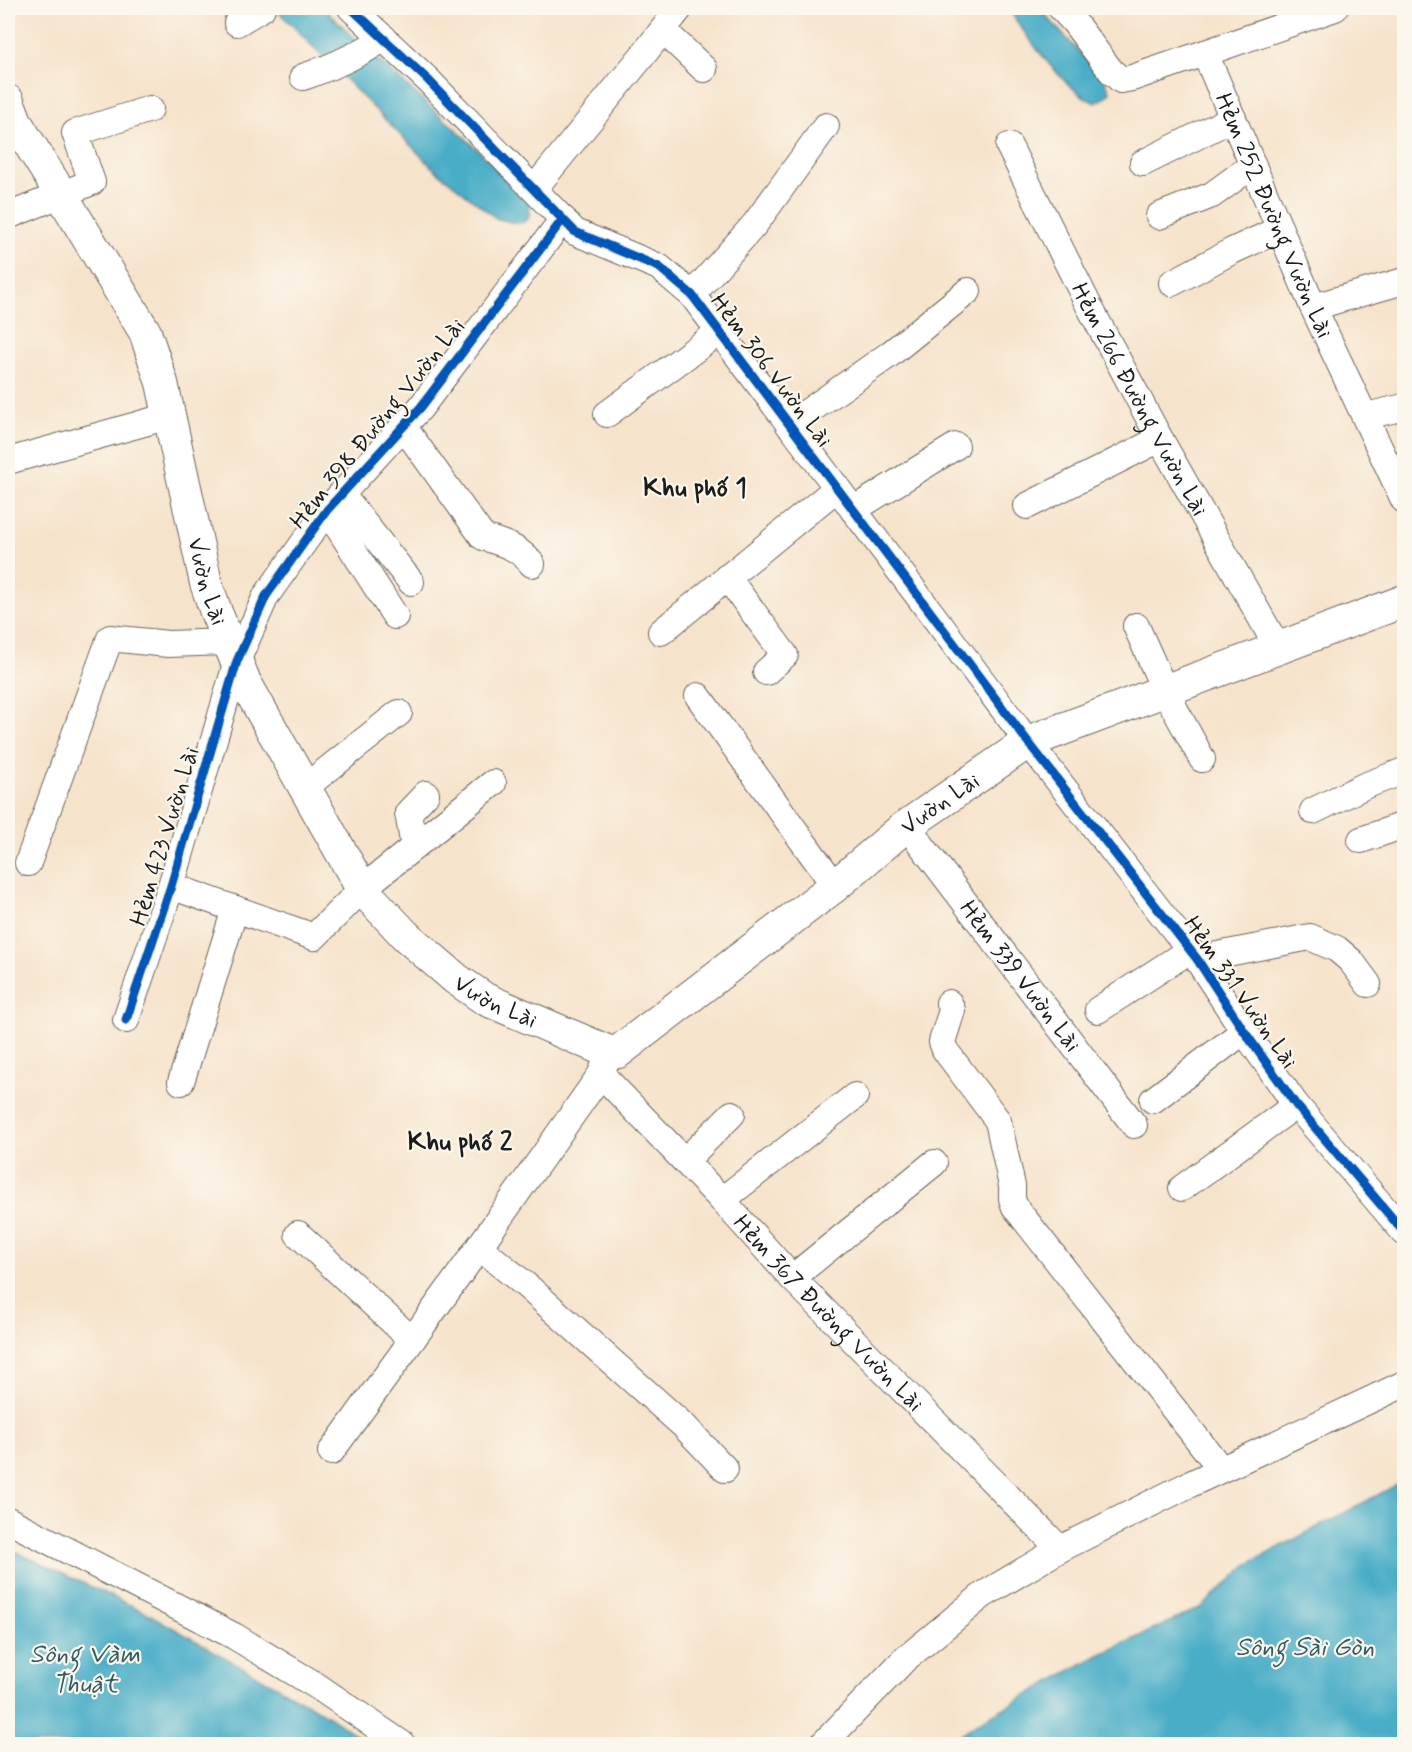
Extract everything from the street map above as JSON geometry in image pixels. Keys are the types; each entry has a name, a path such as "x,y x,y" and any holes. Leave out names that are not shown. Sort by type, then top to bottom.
{"main road":[{"name":"Vườn Lài","path":"8,101 17,124 145,332 157,366 206,583 216,612 245,682 362,889 406,936 485,999 605,1063 835,885 907,826 1028,742 1404,601"}],"street":[{"path":"237,23 262,8"},
{"name":"Hẻm 306 Vườn Lài","path":"351,8 376,43 428,80 575,232 659,267 692,295 1028,742"},
{"path":"534,189 680,8"},
{"path":"1061,8 1111,71 1122,80 1335,8"},
{"path":"663,30 704,69"},
{"path":"303,77 330,68 376,43"},
{"name":"Hẻm 252 Đường Vườn Lài","path":"1205,53 1313,307 1404,500"},
{"path":"8,216 92,182 75,133 150,109"},
{"path":"1143,163 1233,118"},
{"path":"692,295 755,224 826,126"},
{"name":"Hẻm 266 Đường Vườn Lài","path":"1009,146 1089,306 1160,439 1278,648"},
{"path":"1159,216 1212,195 1253,165"},
{"name":"Hẻm 398 Đường Vườn Lài","path":"233,651 266,596 334,502 421,407 563,219"},
{"path":"1172,283 1280,229"},
{"path":"1313,307 1404,281"},
{"path":"789,425 890,354 968,291"},
{"path":"607,414 719,332"},
{"path":"1366,416 1404,407"},
{"path":"8,461 169,416"},
{"path":"403,426 480,534 516,548 532,564"},
{"path":"1027,506 1160,439"},
{"path":"853,510 956,446"},
{"path":"661,632 837,488"},
{"path":"334,502 411,582"},
{"path":"334,502 395,616"},
{"path":"727,577 785,655 766,672"},
{"path":"1136,626 1165,691 1202,759"},
{"path":"28,863 110,638 233,651"},
{"name":"Hẻm 423 Vườn Lài","path":"126,1020 171,886 233,651"},
{"path":"698,696 835,885"},
{"path":"304,788 399,713"},
{"name":"Hẻm 331 Vườn Lài","path":"1028,742 1193,955 1296,1105 1400,1219"},
{"path":"1313,812 1364,786 1404,771"},
{"path":"171,886 315,937 362,889 493,783"},
{"path":"414,847 408,813 426,794"},
{"path":"1361,840 1404,825"},
{"name":"Hẻm 339 Vườn Lài","path":"907,826 1134,1125"},
{"path":"181,1082 234,909"},
{"path":"1098,1010 1193,955 1310,937 1337,949 1351,962 1368,984"},
{"path":"949,1004 952,1010 942,1042 945,1050 998,1120 1015,1207 1221,1469"},
{"path":"1154,1100 1244,1031"},
{"path":"331,1452 408,1337 479,1247 605,1063"},
{"name":"Hẻm 367 Đường Vườn Lài","path":"605,1063 685,1161 792,1278 1060,1549"},
{"path":"722,1200 855,1096"},
{"path":"1182,1188 1296,1105"},
{"path":"685,1161 732,1114"},
{"path":"792,1278 934,1163"},
{"path":"298,1234 408,1337"},
{"path":"479,1247 528,1287 684,1426 725,1468"},
{"path":"823,1744 904,1660 983,1595 1060,1549 1221,1469 1404,1384"},
{"path":"8,1520 234,1636 317,1686 402,1744"}],"water":[{"path":"275,8 324,8 361,45 460,133 527,197 530,209 528,219 522,223 496,218 434,169"},
{"path":"1008,8 1041,8 1105,80 1110,92 1106,97 1096,103 1071,87 1047,62"},
{"name":"Sông Sài Gòn","path":"1404,1481 1404,1744 947,1744 976,1724 1091,1659 1202,1607 1248,1564"},
{"name":"Sông Vàm Thuật","path":"8,1548 147,1613 325,1714 370,1744 8,1744"}],"cycle path":[{"path":"351,8 428,80 575,232 659,267 692,295 1028,742 1197,959 1296,1105 1404,1232"},
{"path":"126,1020 171,886 237,661 266,596 327,510 421,407 563,219"}],"district":[{"name":"Khu phố 1","path":"695,487"},
{"name":"Khu phố 2","path":"460,1141"}]}
